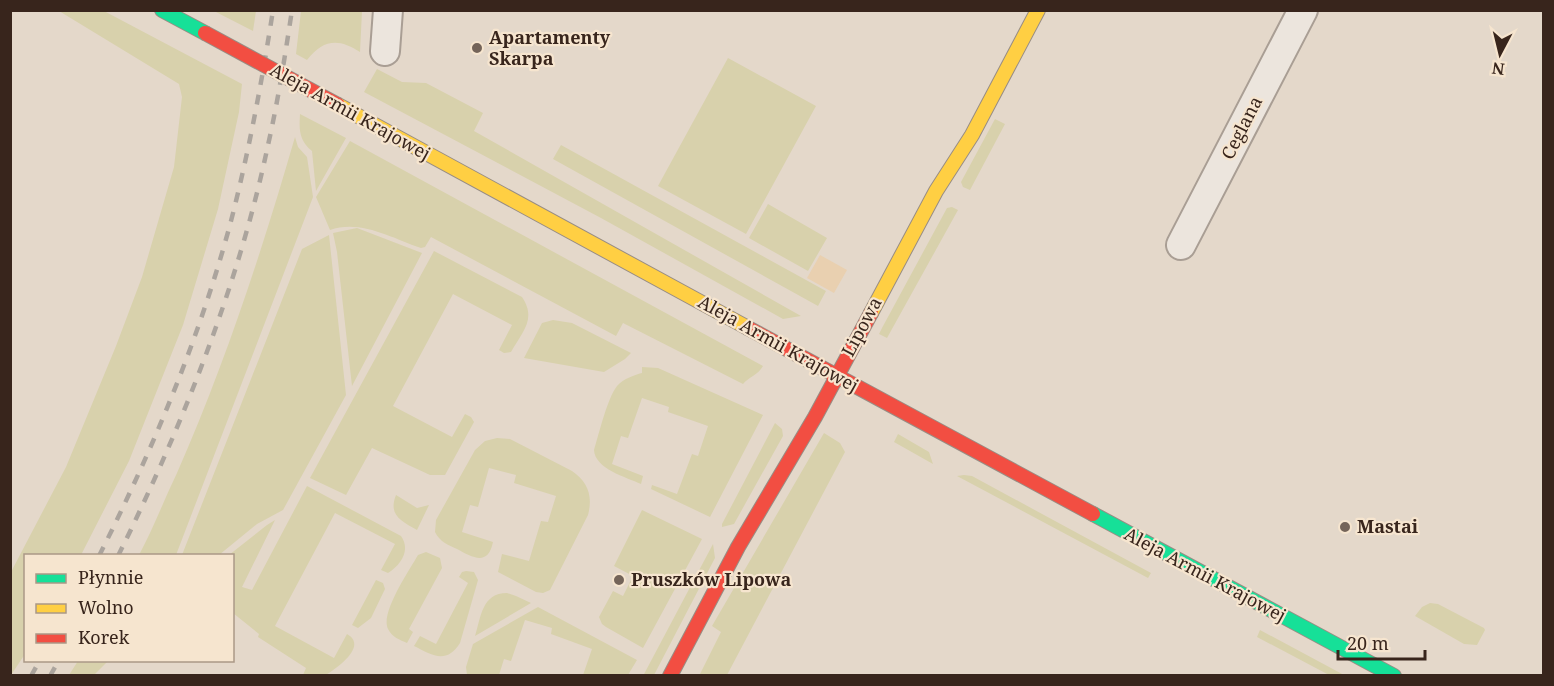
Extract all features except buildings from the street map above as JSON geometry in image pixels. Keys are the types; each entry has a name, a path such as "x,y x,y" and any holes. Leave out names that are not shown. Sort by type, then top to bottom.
{"street":[{"name":"Aleja Armii Krajowej","path":"162,10 836,376 1394,675"},
{"path":"385,51 388,10"},
{"name":"Lipowa","path":"670,675 738,547 836,376 936,191 972,135 1038,10"},
{"name":"Ceglana","path":"1181,245 1303,10"}],"shaded area":[{"path":"59,11 104,11 242,84 239,112 218,209 183,325 129,461 82,554 24,554 24,656 11,675 11,572 66,467 142,277 174,167 182,97 179,84"},
{"path":"214,11 256,11 253,31"},
{"path":"301,11 362,11 360,52 345,44 332,43 319,48 307,60 296,54"},
{"path":"728,58 816,106 746,234 658,186"},
{"path":"377,69 402,82 426,83 483,113 474,131 801,316 783,319 601,218 364,92"},
{"path":"300,114 346,138 316,191 312,151 304,143 301,134"},
{"path":"995,119 1005,124 970,190 963,187 961,182"},
{"path":"295,137 298,147 307,157 313,197 176,554 140,554 177,473 211,391 269,222"},
{"path":"350,141 763,366 743,384 623,323 616,336 431,237 425,247 421,248 364,228 341,227 330,230 316,197"},
{"path":"561,145 826,291 818,306 553,159"},
{"path":"768,204 827,238 808,271 749,238"},
{"path":"952,207 958,210 887,338 879,334 947,208"},
{"path":"357,228 422,253 352,386 333,233"},
{"path":"329,235 346,395 283,510 257,524 220,554 182,554 302,249"},
{"path":"434,251 522,297 528,312 526,325 511,352 504,353 499,350 512,325 453,294 393,406 452,437 465,414 474,422 445,475 430,475 372,448 346,495 310,478"},
{"path":"553,320 572,323 631,353 604,372 524,358 542,323"},
{"path":"642,367 658,368 763,415 710,517 651,489 652,485 677,494 692,454 698,456 708,426 668,412 669,407 642,398 628,438 621,436 612,464 643,476 641,484 612,472 596,457 594,450 613,392 622,381 642,373"},
{"path":"775,423 782,429 783,436 734,524 722,527 722,524"},
{"path":"824,433 840,443 845,452 727,675 699,676 721,632 712,626"},
{"path":"898,434 929,452 933,464 894,442"},
{"path":"497,438 510,439 572,471 582,480 588,490 590,502 588,515 550,590 543,593 536,592 498,572 502,554 529,561 541,521 548,522 556,496 514,483 516,475 489,468 478,507 470,505 462,532 493,542 487,555 479,558 468,555 445,543 435,532 436,520 475,450 485,441"},
{"path":"957,476 972,476 1151,573 1148,578"},
{"path":"307,486 401,536 404,541 403,557 388,573 381,570 395,544 335,513 275,626 334,658 347,634 353,639 353,650 349,656 326,675 303,675 306,668 258,637 259,634 234,614 234,554 230,554 275,520 242,587 252,590"},
{"path":"396,495 417,508 429,505 417,530 401,520 395,512"},
{"path":"642,510 702,539 643,648 606,627 599,617 613,591 623,596 633,576 614,566"},
{"path":"713,544 715,558 654,675 643,676"},
{"path":"426,552 440,558 442,568 409,629 413,632 407,643 396,638 388,629 388,613 418,555"},
{"path":"462,572 474,572 478,580 460,643 455,650 444,656 433,655 414,646 420,636 436,644 468,583 459,577"},
{"path":"376,580 383,583 385,589 371,618 358,628 352,625"},
{"path":"507,593 531,603 475,636 487,602 492,597"},
{"path":"1430,603 1438,604 1484,628 1477,645 1464,644 1415,616 1422,607"},
{"path":"538,607 637,660 628,675 583,675 592,649 551,634 552,628 525,620 511,661 504,659 499,675 467,675 466,667 473,644"},
{"path":"1260,630 1344,675 1329,675 1257,637"},
{"path":"77,662 107,662 94,675 69,675"}],"sand":[{"path":"820,255 847,270 834,293 807,278"}],"railway":[{"path":"100,554 174,392 219,264 249,142 273,10"},
{"path":"119,554 186,407 241,250 272,128 292,10"},
{"path":"31,676 39,662"},
{"path":"50,676 58,662"}],"traffic: fast":[{"path":"162,10 205,33"},
{"path":"1093,514 1394,676"}],"traffic: slow":[{"path":"871,313 936,191 972,135 1038,10"},
{"path":"338,105 748,328"}],"traffic: jam":[{"path":"205,33 338,105"},
{"path":"670,676 738,547 815,417 871,313"},
{"path":"748,328 1093,514"}],"place":[{"name":"Apartamenty Skarpa","path":"477,48"},
{"name":"Mastai","path":"1345,527"},
{"name":"Pruszków Lipowa","path":"619,580"}]}
